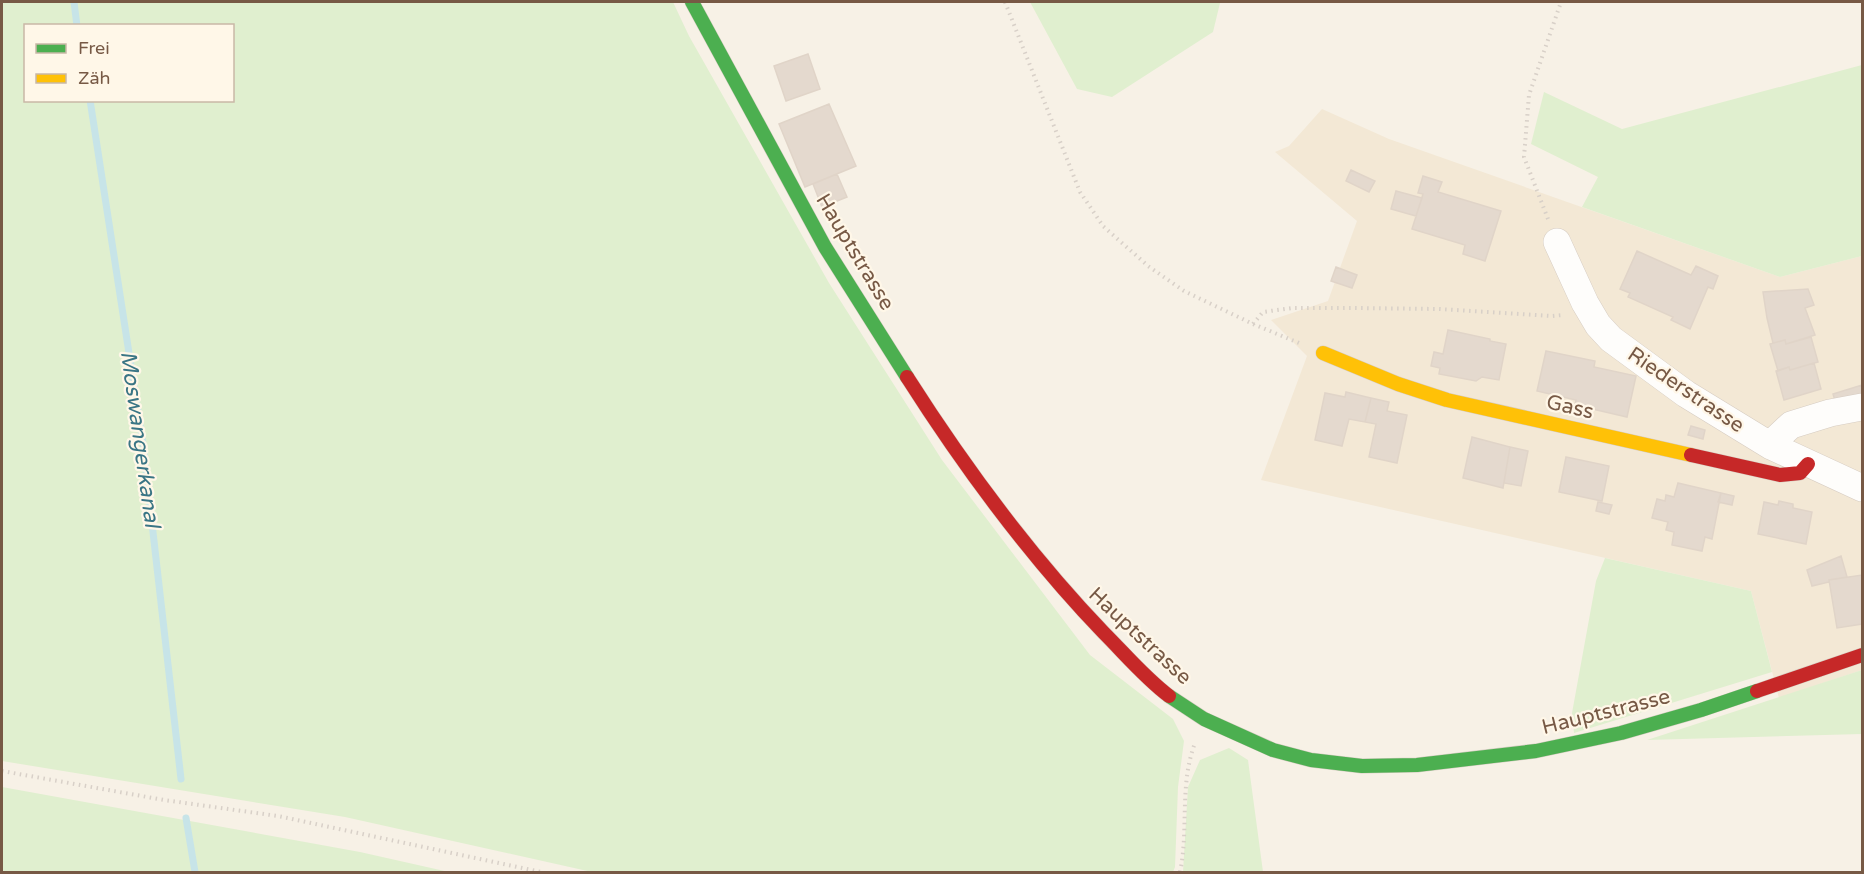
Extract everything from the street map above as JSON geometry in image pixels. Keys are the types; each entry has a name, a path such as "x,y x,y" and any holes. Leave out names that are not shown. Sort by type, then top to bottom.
{"street":[{"name":"Hauptstrasse","path":"692,2 825,246 917,392 1000,513 1069,597 1134,664 1167,694 1204,719 1273,750 1311,760 1362,766 1427,764 1536,751 1621,733 1701,710 1863,655"},
{"name":"Riederstrasse","path":"1557,242 1585,303 1598,325 1611,339 1686,394 1771,446 1863,488"},
{"name":"Gass","path":"1323,353 1398,384 1447,400 1489,410 1780,475 1797,475 1805,470 1808,464"},
{"path":"1771,446 1791,424 1863,407"}],"path":[{"path":"1005,2 1080,192 1103,226 1148,266 1184,291 1253,324 1323,353"},
{"path":"1557,242 1524,157 1529,95 1561,2"},
{"path":"1253,324 1263,312 1292,308 1439,309 1552,316 1564,315 1585,303"},
{"path":"1180,873 1184,852 1184,799 1189,759 1204,719"},
{"path":"2,771 164,800 278,816 541,873"}],"shaded area":[{"path":"1322,109 1389,139 1780,277 1862,256 1862,670 1779,698 1751,591 1261,480 1307,356 1271,320 1328,301 1357,221 1275,152 1289,146"}],"green space":[{"path":"2,2 673,2 689,36 829,283 942,460 1090,655 1173,719 1184,741 1178,787 1173,872 592,872 345,817 2,761"},
{"path":"1030,2 1220,3 1213,32 1112,97 1077,89"},
{"path":"1862,65 1862,256 1780,277 1582,207 1598,177 1531,144 1544,92 1622,129"},
{"path":"1605,558 1751,591 1772,672 1574,733 1572,713 1596,581"},
{"path":"1862,670 1862,734 1647,740"},
{"path":"1229,748 1248,760 1263,872 1183,872 1188,787 1200,760"},
{"path":"2,787 360,852 449,872 2,872"}],"building":[{"path":"808,54 820,89 786,101 774,66"},
{"path":"829,104 856,166 805,187 779,124"},
{"path":"1351,170 1375,181 1369,192 1346,181"},
{"path":"837,174 847,197 822,207 813,184"},
{"path":"1423,176 1442,182 1438,192 1501,211 1485,261 1463,254 1465,245 1412,229 1423,194 1418,193"},
{"path":"1396,191 1422,198 1416,216 1391,209"},
{"path":"1637,251 1691,275 1696,266 1718,276 1713,289 1708,287 1690,329 1671,320 1673,317 1628,297 1630,293 1620,289"},
{"path":"1336,267 1357,275 1352,288 1331,281"},
{"path":"1808,289 1814,305 1805,308 1815,335 1786,344 1785,340 1773,343 1763,292"},
{"path":"1448,330 1506,344 1499,380 1482,377 1476,381 1439,374 1440,368 1431,366 1434,352 1443,354"},
{"path":"1811,337 1818,362 1778,371 1770,344 1785,340 1786,344"},
{"path":"1546,351 1595,361 1594,367 1636,376 1627,417 1575,405 1576,400 1537,391"},
{"path":"1814,363 1821,389 1784,400 1776,371 1789,367 1790,370"},
{"path":"1862,385 1862,396 1836,404 1833,394"},
{"path":"1346,392 1371,398 1365,422 1349,419 1342,446 1315,440 1325,393 1345,397"},
{"path":"1371,398 1389,402 1387,411 1407,415 1397,463 1369,457 1376,424 1365,422"},
{"path":"1691,426 1705,430 1703,439 1688,435"},
{"path":"1472,437 1510,447 1503,488 1463,478"},
{"path":"1510,447 1528,451 1521,486 1504,483"},
{"path":"1566,457 1609,466 1602,501 1559,492"},
{"path":"1678,483 1721,493 1712,539 1705,537 1702,551 1672,545 1674,532 1666,530 1668,522 1652,518 1657,499 1665,501 1666,495 1674,497"},
{"path":"1721,493 1734,496 1732,505 1718,502"},
{"path":"1779,501 1793,504 1793,508 1812,512 1806,544 1758,534 1764,502 1778,505"},
{"path":"1598,502 1612,505 1609,514 1596,511"},
{"path":"1841,556 1847,577 1812,586 1807,570"},
{"path":"1862,575 1862,624 1837,628 1829,580"}],"waterway":[{"name":"Moswangerkanal","path":"74,2 77,24"},
{"name":"Moswangerkanal","path":"90,102 143,444 181,779"},
{"name":"Moswangerkanal","path":"186,818 195,872"}],"traffic: fast":[{"path":"692,2 825,247 907,377"},
{"path":"1169,696 1204,719 1273,750 1311,760 1362,766 1417,765 1536,751 1621,733 1757,691"}],"traffic: slow":[{"path":"1323,353 1398,384 1447,400 1691,455"}],"traffic: jam":[{"path":"907,377 975,477 1024,542 1104,633 1143,674 1169,696"},
{"path":"1691,455 1780,475 1800,473 1808,464"},
{"path":"1757,691 1862,655"}]}
